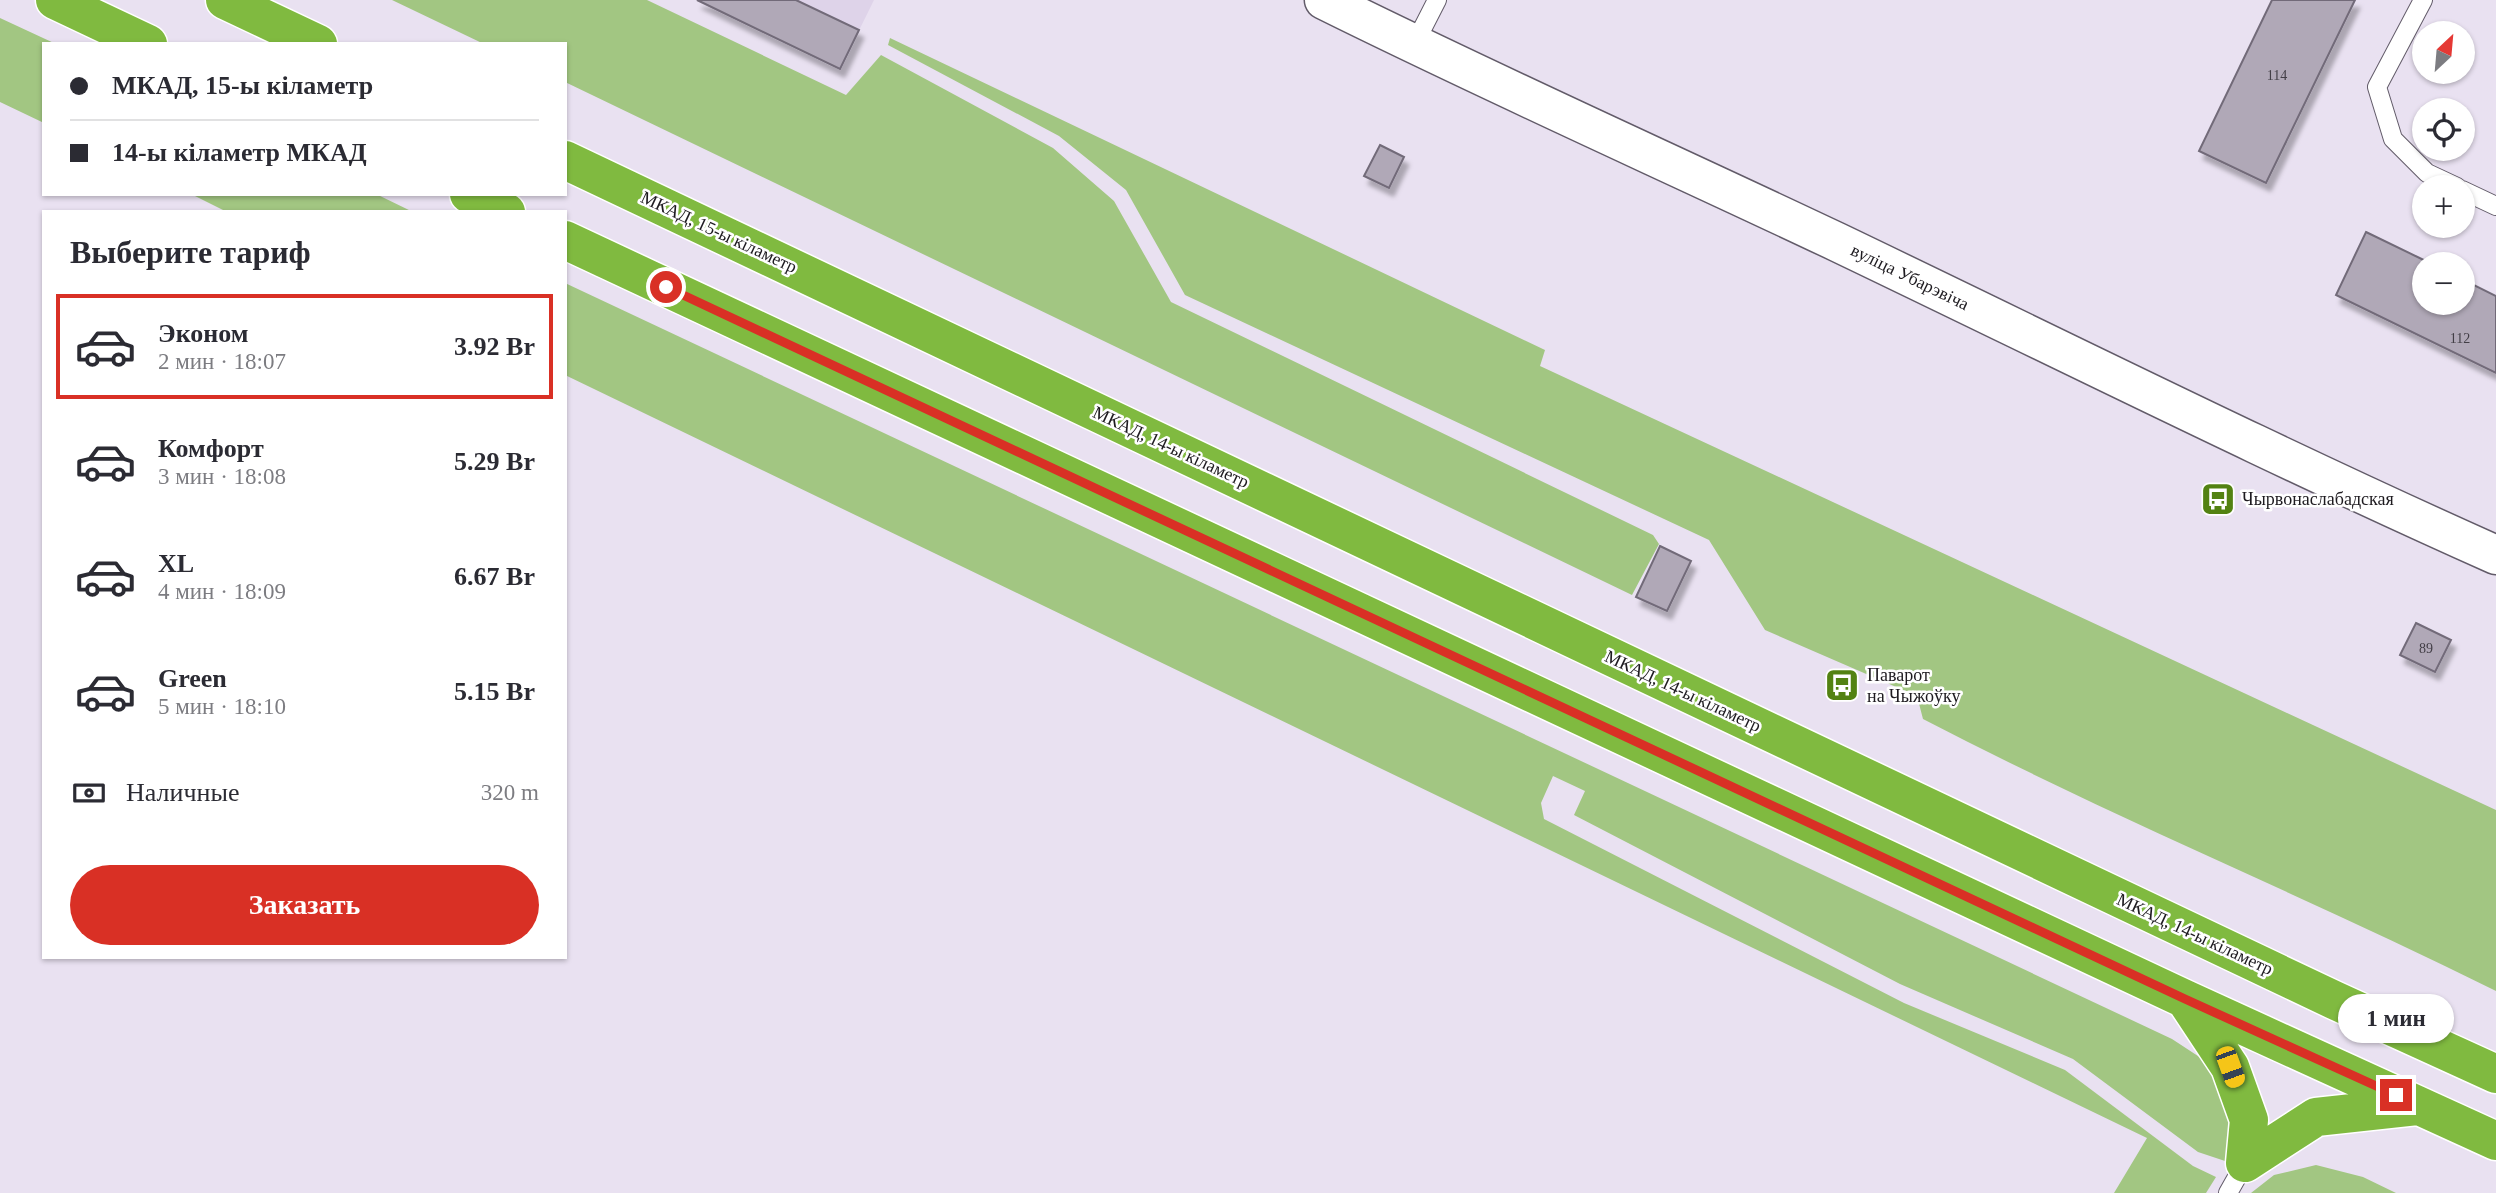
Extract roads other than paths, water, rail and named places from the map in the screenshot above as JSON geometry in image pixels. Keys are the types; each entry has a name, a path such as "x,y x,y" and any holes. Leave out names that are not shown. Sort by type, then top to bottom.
{"highway":[{"path":"55,0 144,42"},
{"path":"225,0 314,42"},
{"name":"МКАД, 15-ы кіламетр","path":"567,161 872,304"},
{"path":"473,196 502,210"},
{"path":"567,241 2185,999 2496,1141"},
{"name":"МКАД, 14-ы кіламетр","path":"872,304 2296,982 2496,1074"},
{"path":"2185,999 2230,1067 2249,1119 2236,1178"},
{"path":"2236,1178 2316,1117 2419,1106"}],"main road":[{"name":"вуліца Убарэвіча","path":"1324,0 1414,45 1653,154 2496,555"}],"lane":[{"path":"1414,45 1437,0"},
{"path":"2423,0 2377,87 2393,139 2431,175"},
{"path":"2475,196 2496,206"}],"place":[{"name":"Чырвонаслабадская","path":"2218,499"},
{"name":"Паварот на Чыжоўку","path":"1842,685"}]}
